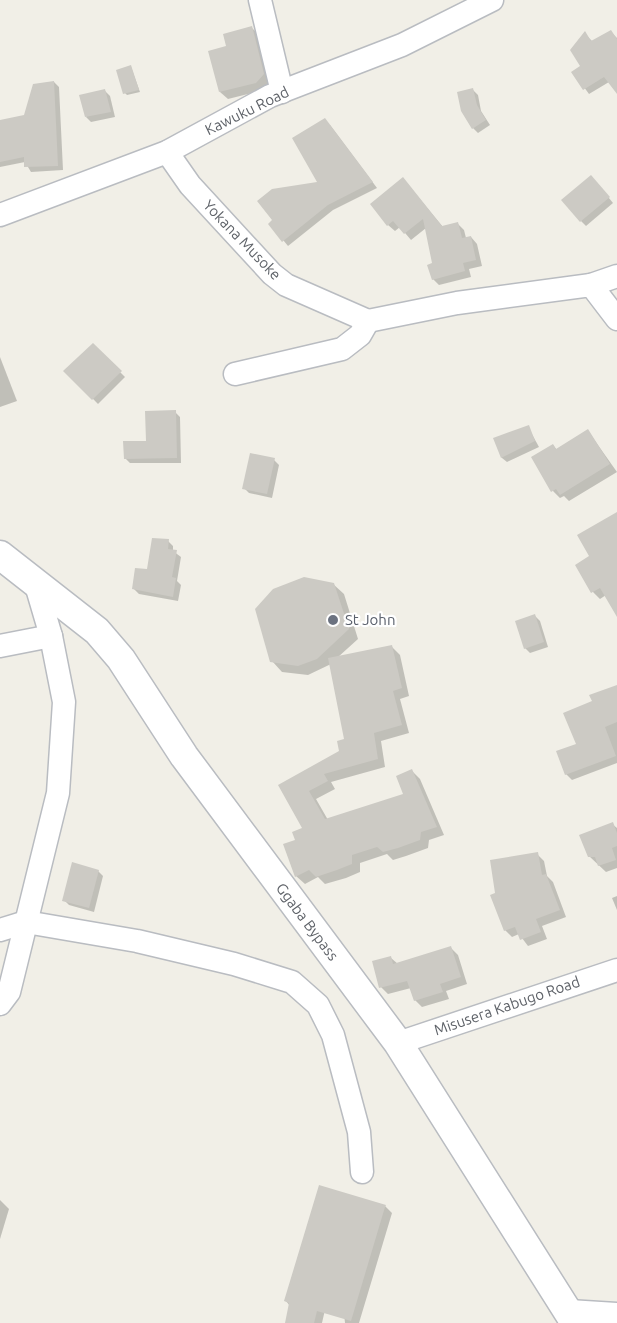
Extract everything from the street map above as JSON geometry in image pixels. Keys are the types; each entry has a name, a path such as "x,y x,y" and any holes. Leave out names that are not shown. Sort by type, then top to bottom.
{"street":[{"path":"260,0 282,92"},
{"name":"Kawuku Road","path":"0,215 167,152 282,92 402,45 492,0"},
{"name":"Yokana Musoke","path":"167,152 190,185 272,274 286,285 368,321"},
{"path":"235,374 342,349 360,335 368,321 468,302 591,285 617,276"},
{"path":"591,285 617,319"},
{"name":"Ggaba Bypass","path":"0,555 97,631 122,659 184,756 398,1043 572,1317"},
{"path":"0,1004 9,992 58,793 64,702 51,636 36,585"},
{"path":"0,646 51,636"},
{"path":"0,930 26,922 137,941 234,964 292,982 318,1005 333,1035 359,1132 363,1172"},
{"name":"Misusera Kabugo Road","path":"398,1043 617,970"},
{"path":"572,1317 617,1314"}],"building":[{"path":"252,26 264,74 256,83 219,92 208,51 226,46 223,34"},
{"path":"611,30 617,39 617,94 604,77 583,90 571,72 580,66 570,50 585,31 591,41"},
{"path":"131,65 139,90 123,94 116,70"},
{"path":"54,81 58,166 24,167 24,157 0,162 0,120 24,115 33,84"},
{"path":"473,88 477,105 486,120 472,129 461,111 457,92"},
{"path":"105,89 111,112 85,117 79,95"},
{"path":"325,118 373,182 328,205 282,242 268,224 272,220 257,201 272,189 317,182 292,138"},
{"path":"591,175 610,197 580,222 561,200"},
{"path":"403,177 442,226 458,222 462,238 471,236 476,260 463,263 465,271 432,280 427,265 432,263 423,219 404,234 393,221 387,226 370,204"},
{"path":"93,343 122,371 92,400 63,371"},
{"path":"176,410 177,458 124,459 123,441 146,441 145,411"},
{"path":"529,425 535,441 501,458 493,438"},
{"path":"588,429 610,464 560,495 556,489 551,492 531,457 553,444 556,449"},
{"path":"250,453 275,458 267,494 242,489"},
{"path":"617,512 617,617 600,588 591,593 575,565 589,556 577,535"},
{"path":"152,538 169,539 168,549 177,550 172,577 176,578 173,597 132,589 135,568 147,569"},
{"path":"304,577 334,583 349,629 317,659 298,666 270,662 255,609 273,589"},
{"path":"535,614 544,642 524,649 515,621"},
{"path":"392,645 402,688 393,691 402,725 374,733 378,759 324,774 328,781 309,791 325,819 403,794 396,776 412,769 437,827 421,832 420,840 398,848 383,852 377,847 352,855 352,864 337,870 316,877 309,870 295,877 283,844 295,840 292,832 302,828 278,785 339,751 337,741 344,739 328,658"},
{"path":"617,685 617,722 605,727 616,756 565,775 556,751 576,744 563,713 592,701 589,695"},
{"path":"613,822 617,833 617,846 612,848 616,860 598,866 595,857 588,857 579,835"},
{"path":"538,852 542,875 546,874 560,910 536,919 541,932 520,940 515,927 504,931 490,895 495,893 490,860"},
{"path":"72,862 99,870 89,908 62,901"},
{"path":"451,946 461,977 440,984 443,992 414,1001 407,981 379,988 372,961 391,956 393,964"},
{"path":"319,1185 386,1205 351,1321 317,1311 314,1323 285,1323 289,1303 284,1301"}],"place":[{"name":"St John","path":"333,620"}]}
